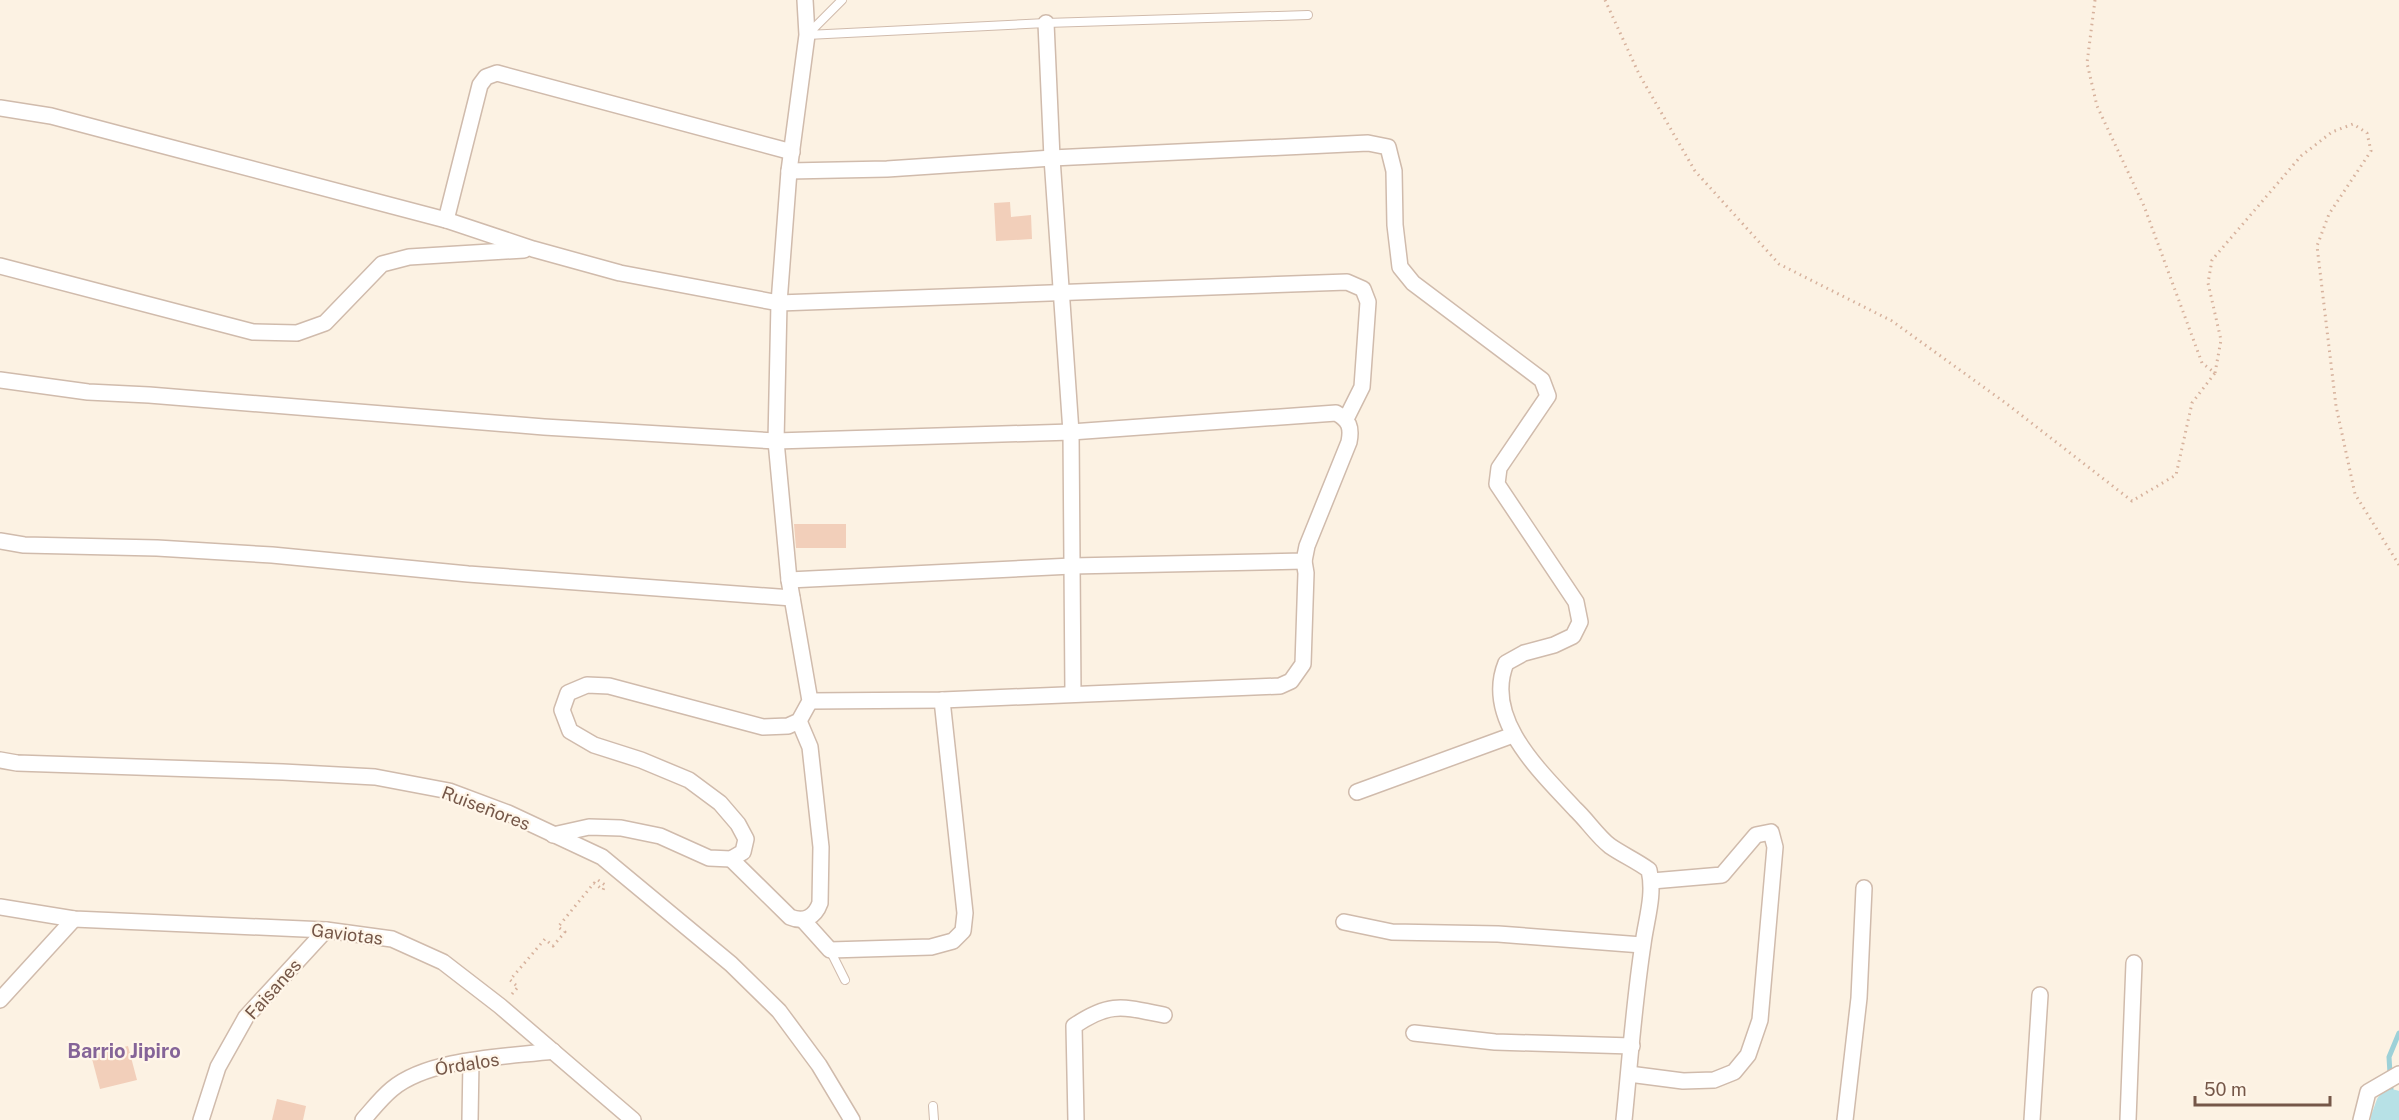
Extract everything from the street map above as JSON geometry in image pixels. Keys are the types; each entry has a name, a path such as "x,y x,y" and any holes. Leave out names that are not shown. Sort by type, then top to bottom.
{"street":[{"path":"553,835 589,827 621,828 660,836 709,858 731,859 743,852 746,839 738,824 720,803 689,780 641,760 594,745 570,731 562,710 568,693 587,685 609,686 763,727 788,726 799,721 810,701 789,580 776,441 779,303 789,171 807,34 805,0"},
{"path":"1046,23 1052,158 1071,432 1073,694"},
{"path":"446,220 480,85 491,74 497,73 792,152"},
{"path":"0,108 51,116 446,220 533,249 620,273 779,303 1347,282 1363,289 1368,302 1362,387 1346,419"},
{"path":"789,171 887,169 1052,158 1368,143 1388,147 1394,171 1395,225 1400,267 1413,282 1542,380 1548,396 1499,468 1497,484 1576,602 1580,622 1572,636 1564,642 1524,653 1506,663 1500,685 1502,704 1513,735 1535,767 1609,845 1649,870 1652,881 1642,945 1624,1120"},
{"path":"0,266 253,332 297,333 325,322 382,264 409,257 533,249"},
{"path":"0,380 88,392 149,394 544,426 776,441 1071,432 1335,413 1346,419 1352,430 1307,546 1304,561 1306,573 1303,664 1290,681 1280,686 942,700 810,701"},
{"path":"0,541 272,555 445,572 792,598"},
{"path":"789,580 1072,566 1304,561"},
{"path":"803,920 830,950 931,947 953,941 963,931 965,913 942,700"},
{"path":"731,859 796,920 803,920 815,913 820,903 821,847 810,747 799,721"},
{"path":"1356,792 1513,735"},
{"name":"Ruiseñores","path":"0,760 62,765 375,777 449,791 508,813 602,857 731,964 779,1011 819,1065 852,1120"},
{"path":"1629,1074 1683,1081 1714,1080 1734,1072 1748,1055 1760,1020 1775,848 1771,832 1756,835 1722,875 1652,881"},
{"path":"1845,1120 1859,998 1864,888"},
{"name":"Gaviotas","path":"0,907 74,919 326,930 392,939 443,962 500,1006 633,1120"},
{"path":"0,1000 74,919"},
{"path":"1344,922 1392,932 1498,934 1642,945"},
{"name":"Faisanes","path":"201,1120 218,1067 246,1017 326,930"},
{"path":"2128,1120 2134,963"},
{"path":"2032,1120 2040,995"},
{"path":"1076,1120 1074,1026 1093,1013 1119,1006 1164,1015"},
{"path":"1414,1033 1494,1042 1632,1046"},
{"name":"Órdalos","path":"363,1120 392,1089 413,1075 436,1067 471,1061 553,1051"},
{"path":"470,1120 471,1061"},
{"path":"2361,1120 2368,1092 2399,1074"}],"lane":[{"path":"807,34 842,0"},
{"path":"807,34 1046,23 1308,15"},
{"path":"830,950 845,980"},
{"path":"933,1106 934,1120"}],"path":[{"path":"1605,0 1639,74 1695,171 1779,264 1892,321 2007,404 2132,501 2176,475 2192,403 2215,373 2222,340 2208,283 2212,260 2301,156 2332,132 2353,124 2367,133 2371,151 2329,214 2317,246 2336,406 2355,494 2399,565"},
{"path":"2095,0 2087,63 2097,106 2144,206 2202,363 2215,373"},
{"path":"500,1006 518,987 510,980 545,939 553,946 565,932 558,927 594,883 603,890 605,885 598,880 612,865"}],"building":[{"path":"1010,202 1011,217 1031,215 1032,239 996,241 994,203"},
{"path":"794,524 846,524 846,548 796,548"},
{"path":"128,1046 137,1080 100,1089 91,1055"},
{"path":"277,1099 306,1106 303,1120 272,1120"}],"waterway":[{"path":"2392,1106 2389,1057 2399,1033"},
{"path":"2387,1120 2392,1106 2399,1109"}],"district":[{"name":"Barrio Jipiro","path":"124,1051"}]}
